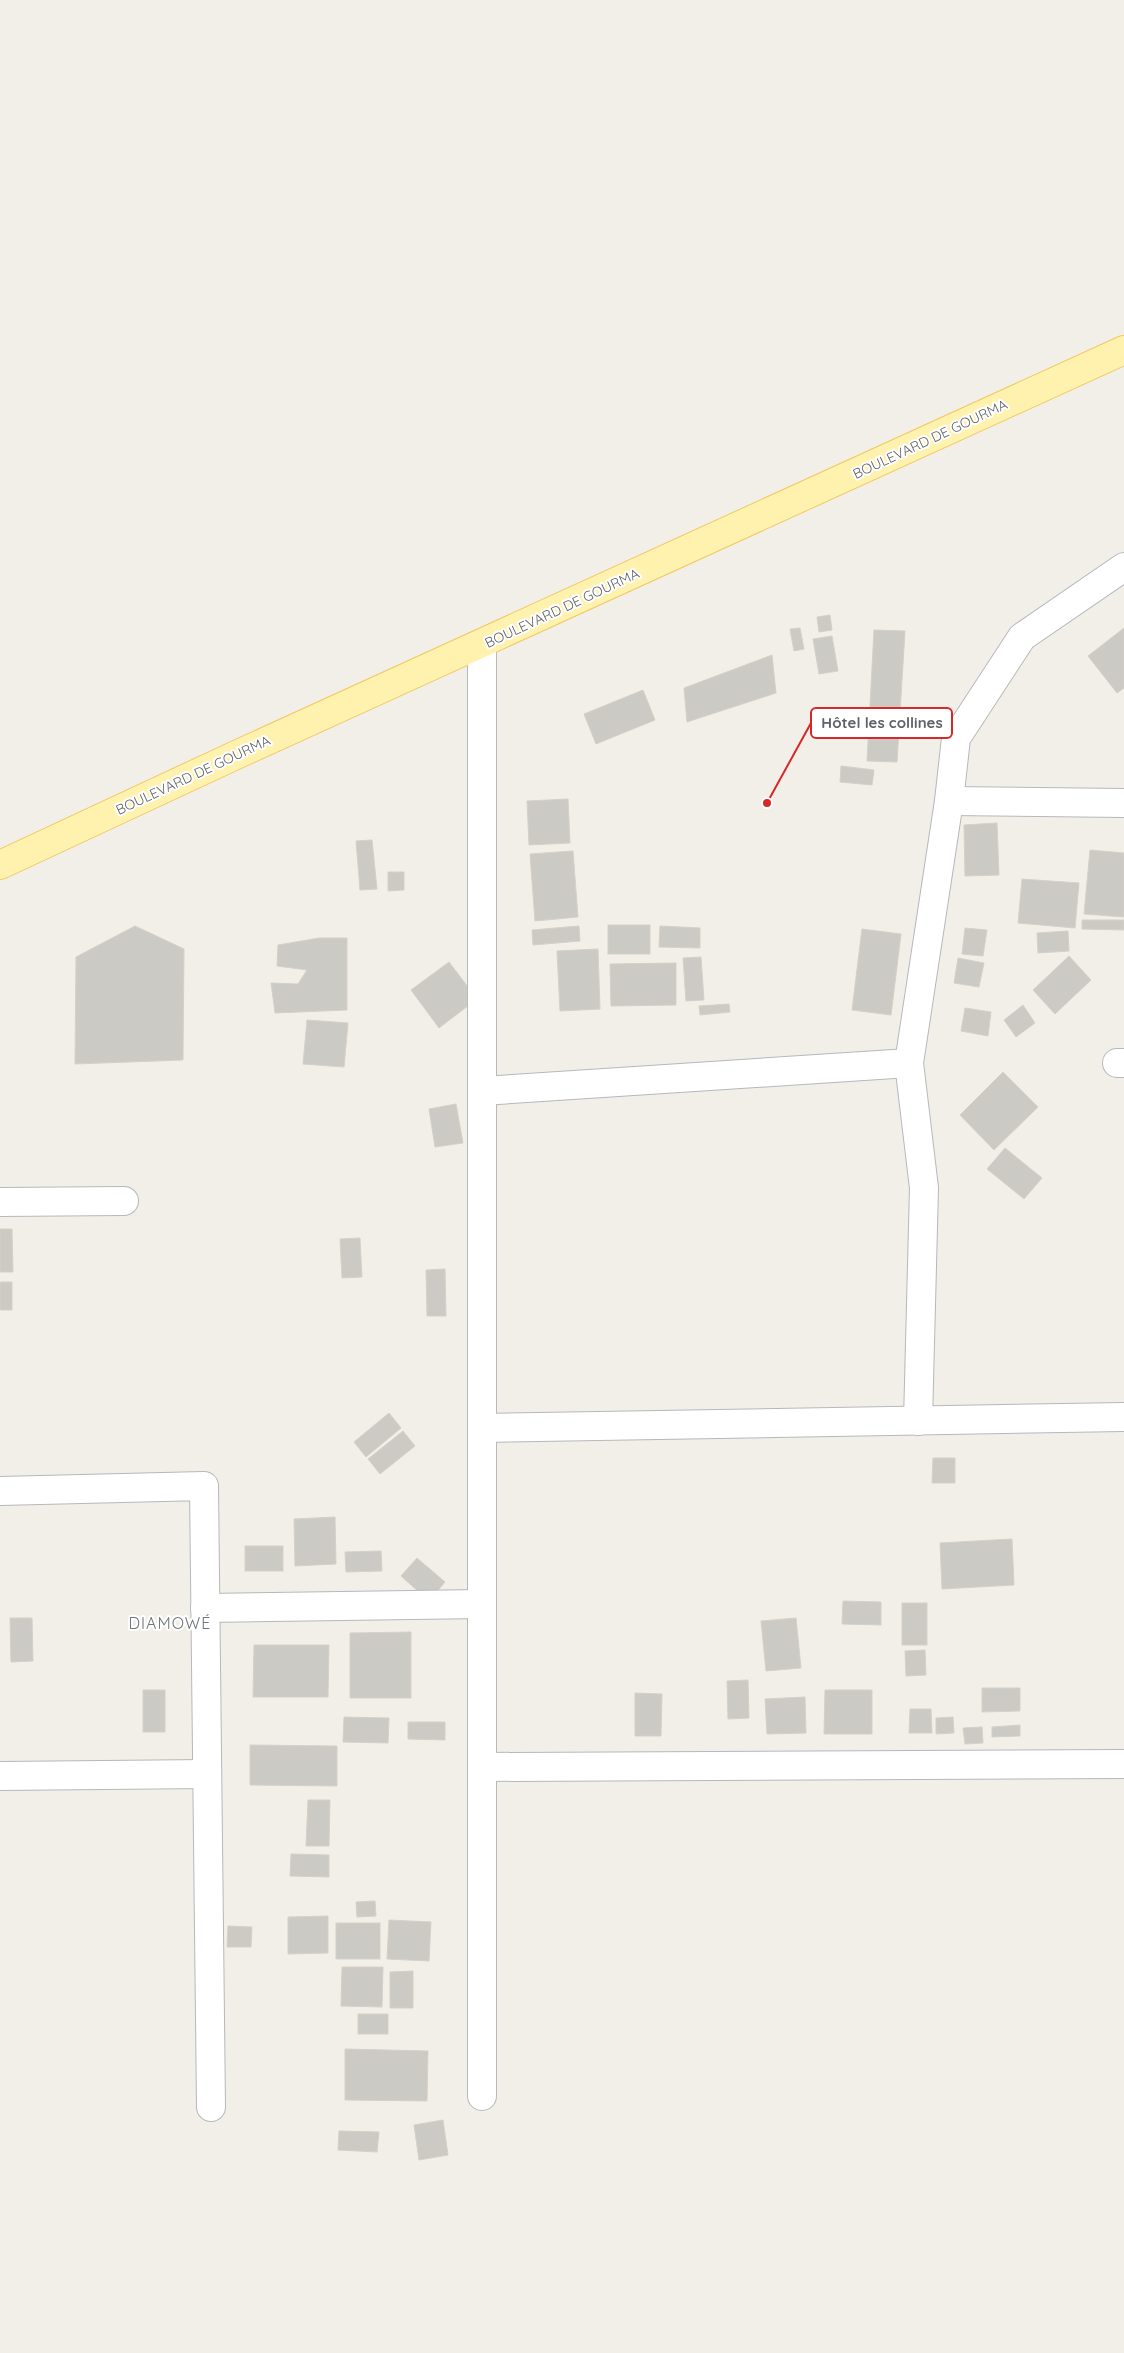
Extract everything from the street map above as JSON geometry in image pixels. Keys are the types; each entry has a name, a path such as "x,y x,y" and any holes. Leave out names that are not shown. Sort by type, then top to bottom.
{"main road":[{"name":"BOULEVARD DE GOURMA","path":"0,865 236,755 1124,350"}],"street":[{"path":"918,1421 924,1188 909,1063 949,801 956,738 1022,637 1124,567"},
{"path":"482,644 482,2096"},
{"path":"949,801 1124,803"},
{"path":"482,1091 909,1063"},
{"path":"0,1202 124,1201"},
{"path":"482,1428 1124,1417"},
{"path":"0,1491 204,1486 210,2108"},
{"path":"205,1608 482,1604"},
{"path":"482,1767 1124,1764"},
{"path":"0,1776 207,1774"}],"building":[{"path":"830,615 832,630 819,632 817,617"},
{"path":"800,628 804,649 794,651 790,629"},
{"path":"1124,628 1124,688 1117,693 1088,656"},
{"path":"874,630 905,631 897,762 867,761"},
{"path":"832,636 838,671 819,674 813,639"},
{"path":"772,655 776,693 687,722 684,688"},
{"path":"643,690 655,720 596,744 584,714"},
{"path":"841,766 874,770 872,785 840,782"},
{"path":"568,799 570,843 529,845 527,801"},
{"path":"997,823 999,875 965,876 964,825"},
{"path":"372,840 377,889 360,890 356,841"},
{"path":"1090,850 1124,853 1124,917 1084,914"},
{"path":"573,851 578,917 535,921 530,854"},
{"path":"388,872 404,872 404,890 388,891"},
{"path":"1022,879 1079,883 1075,928 1018,923"},
{"path":"1082,920 1124,920 1124,930 1082,929"},
{"path":"608,925 650,925 650,954 608,954"},
{"path":"135,926 184,949 183,1060 75,1064 76,957"},
{"path":"579,926 580,941 533,945 532,930"},
{"path":"660,926 700,928 700,948 659,947"},
{"path":"965,928 987,930 983,956 962,954"},
{"path":"862,929 901,934 891,1015 852,1010"},
{"path":"1068,931 1069,951 1038,953 1037,933"},
{"path":"319,938 347,938 347,1010 275,1013 271,983 298,984 307,970 277,966 278,945"},
{"path":"598,949 600,1009 560,1011 557,951"},
{"path":"1069,956 1091,980 1055,1014 1033,990"},
{"path":"701,957 704,1000 686,1001 683,958"},
{"path":"958,958 984,963 979,987 954,983"},
{"path":"449,962 477,999 439,1028 411,990"},
{"path":"676,963 676,1005 611,1006 610,964"},
{"path":"729,1004 730,1012 700,1015 699,1006"},
{"path":"1023,1005 1035,1023 1016,1037 1004,1020"},
{"path":"965,1008 991,1012 988,1036 961,1031"},
{"path":"307,1020 348,1023 344,1067 303,1064"},
{"path":"1003,1072 1038,1107 994,1150 960,1115"},
{"path":"456,1104 463,1143 435,1147 429,1109"},
{"path":"1005,1148 1042,1178 1024,1199 987,1169"},
{"path":"0,1229 12,1229 13,1272 0,1272"},
{"path":"360,1238 362,1277 342,1278 340,1239"},
{"path":"445,1269 446,1316 427,1316 426,1270"},
{"path":"0,1282 12,1282 12,1310 0,1310"},
{"path":"389,1413 401,1428 366,1457 354,1442"},
{"path":"403,1431 415,1446 380,1474 368,1459"},
{"path":"933,1458 955,1458 955,1483 932,1483"},
{"path":"335,1517 336,1564 295,1566 294,1519"},
{"path":"1012,1539 1014,1585 942,1589 940,1543"},
{"path":"245,1546 283,1546 283,1571 245,1571"},
{"path":"381,1551 382,1571 346,1572 345,1552"},
{"path":"417,1558 445,1582 429,1601 401,1576"},
{"path":"843,1601 881,1602 881,1625 842,1624"},
{"path":"902,1603 927,1603 927,1645 902,1645"},
{"path":"10,1618 32,1618 33,1661 11,1662"},
{"path":"796,1618 801,1668 766,1671 761,1621"},
{"path":"411,1632 411,1698 350,1698 350,1633"},
{"path":"254,1645 329,1645 328,1697 253,1697"},
{"path":"925,1650 926,1675 906,1676 905,1651"},
{"path":"748,1680 749,1718 728,1719 727,1681"},
{"path":"982,1688 1020,1688 1020,1711 982,1712"},
{"path":"143,1690 165,1690 165,1732 143,1732"},
{"path":"825,1690 872,1690 872,1734 824,1734"},
{"path":"635,1693 662,1694 661,1736 635,1736"},
{"path":"805,1697 806,1733 767,1734 765,1699"},
{"path":"910,1709 931,1709 932,1733 909,1733"},
{"path":"344,1717 389,1718 388,1743 343,1742"},
{"path":"953,1717 954,1733 936,1734 936,1718"},
{"path":"408,1722 445,1722 445,1740 408,1739"},
{"path":"1020,1725 1020,1736 992,1737 992,1727"},
{"path":"982,1727 983,1743 965,1744 963,1728"},
{"path":"250,1745 337,1746 337,1786 250,1785"},
{"path":"308,1800 330,1800 329,1846 306,1846"},
{"path":"291,1854 329,1855 329,1877 290,1876"},
{"path":"375,1901 376,1916 357,1917 356,1902"},
{"path":"328,1916 328,1953 288,1954 288,1917"},
{"path":"389,1920 431,1922 429,1961 387,1959"},
{"path":"336,1923 380,1923 380,1959 336,1959"},
{"path":"228,1926 252,1927 251,1947 227,1947"},
{"path":"342,1967 383,1967 382,2007 341,2006"},
{"path":"413,1971 413,2008 390,2008 390,1972"},
{"path":"358,2014 388,2014 388,2034 358,2034"},
{"path":"345,2049 428,2051 427,2101 345,2100"},
{"path":"443,2120 448,2155 419,2160 414,2125"},
{"path":"339,2131 379,2132 377,2152 338,2150"}],"place":[{"name":"Hôtel les collines","path":"767,803"}],"district":[{"name":"DIAMOWÉ","path":"170,1623"}]}
